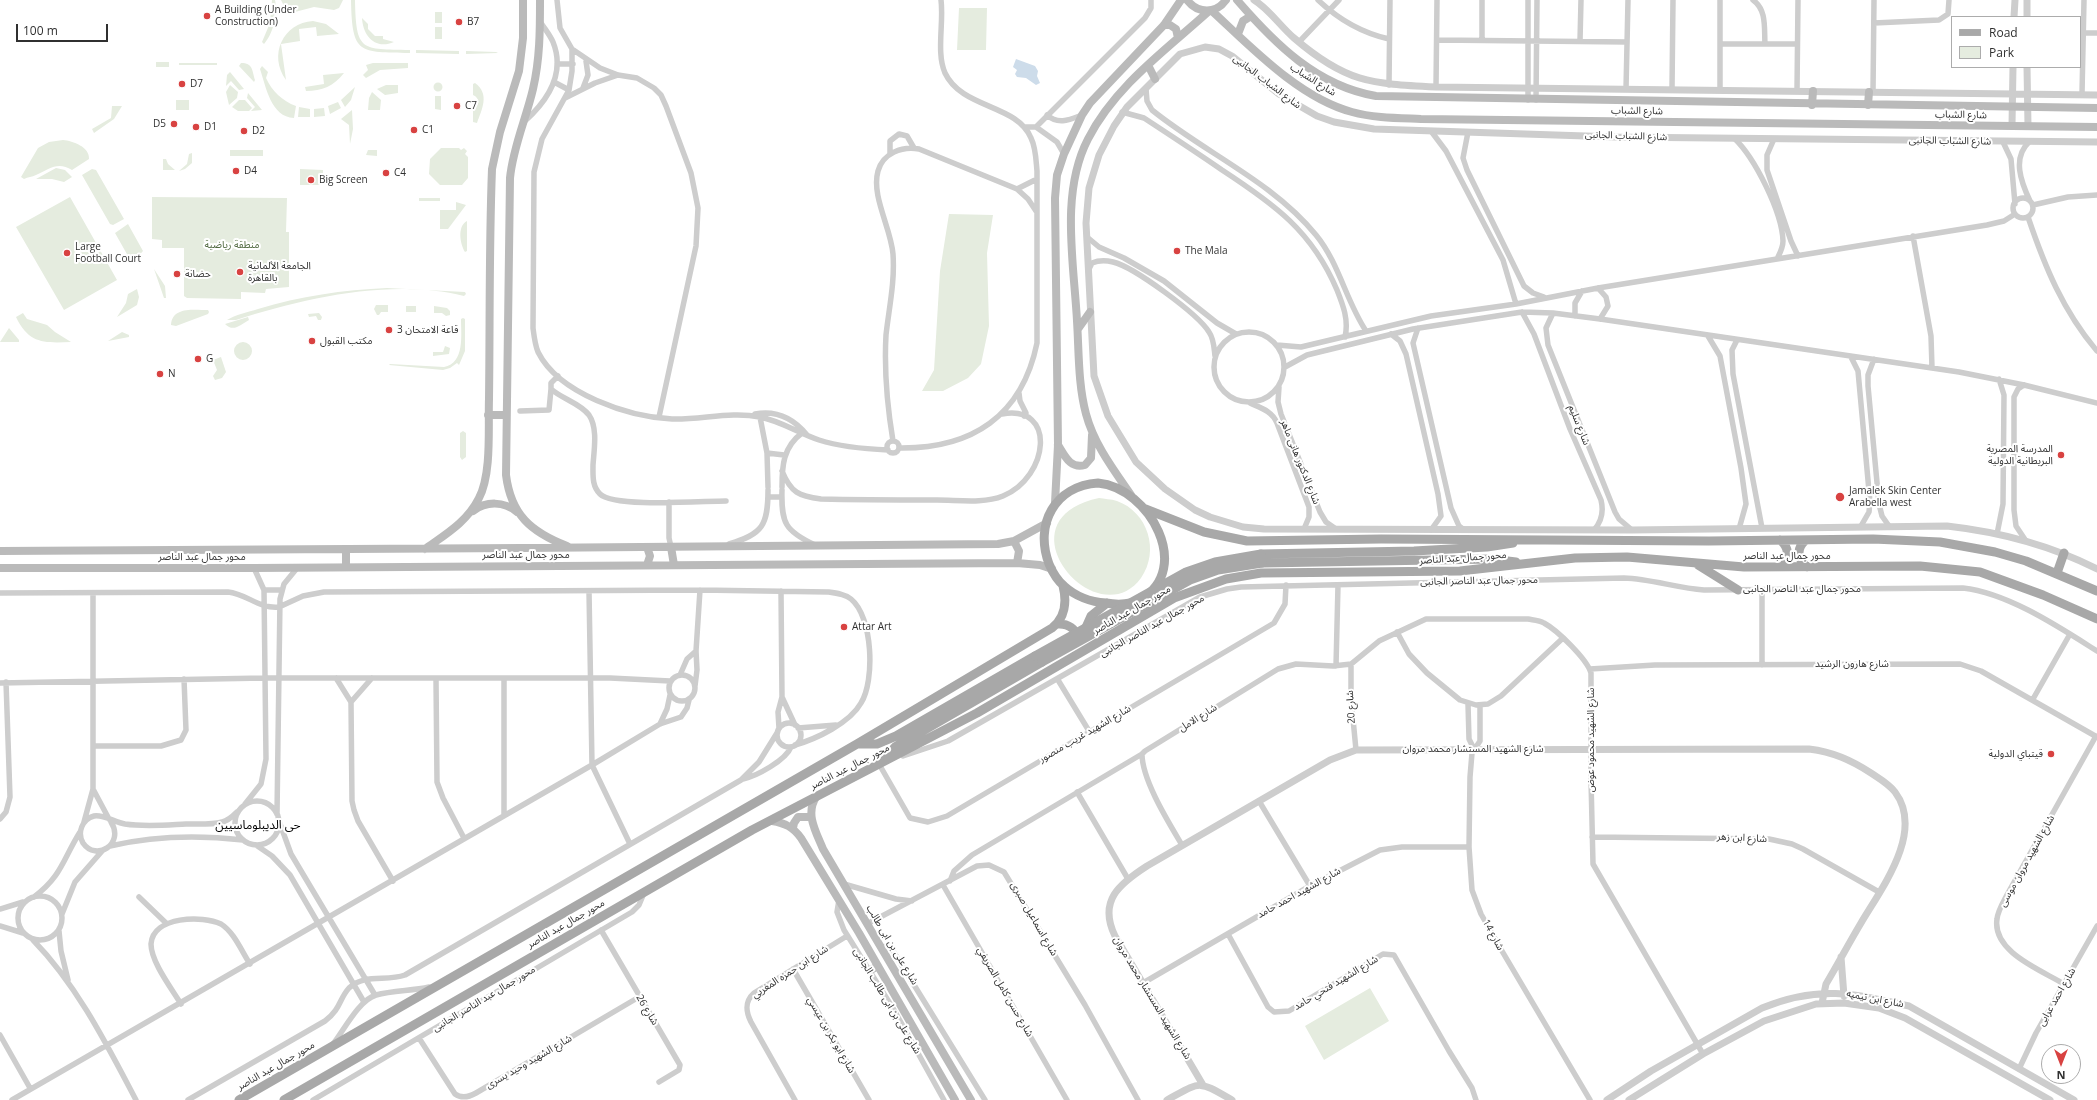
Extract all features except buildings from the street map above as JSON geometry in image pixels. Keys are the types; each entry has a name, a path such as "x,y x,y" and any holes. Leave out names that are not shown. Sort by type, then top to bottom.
{"main road":[{"path":"470,513 480,497 484,482 488,415 492,169 500,132 519,71 523,38 523,0"},
{"path":"520,516 512,500 507,484 506,415 510,178 513,156 533,89 539,59 540,0"},
{"path":"1078,654 1080,645 1077,634 1069,626 1057,624 1065,604 1063,586 1052,569 1045,543 1047,523 1055,503 1058,446 1054,223 1057,175 1064,154 1082,115 1113,76 1164,25 1181,0"},
{"path":"1187,0 1195,8 1211,11"},
{"path":"1150,592 1161,576 1163,549 1158,528 1131,495 1100,448 1092,431 1082,397 1072,223 1075,180 1079,161 1087,141 1105,110 1148,65 1211,11 1220,7 1226,0"},
{"name":"شارع الشباب","path":"1240,0 1251,16 1290,55 1308,68 1337,85 1355,92 1387,98 2097,108"},
{"name":"شارع الشباب","path":"1211,11 1270,63 1312,94 1338,107 1373,116 1421,119 2097,127"},
{"path":"1238,34 1242,21 1251,16"},
{"path":"1164,25 1170,25 1176,29 1178,38"},
{"path":"1148,65 1155,80"},
{"path":"1812,104 1813,91"},
{"path":"1868,105 1871,92"},
{"path":"1078,329 1090,312"},
{"path":"488,415 506,415"},
{"path":"1058,446 1072,464 1076,466 1085,465 1091,458 1092,431"},
{"path":"1055,503 1072,489 1091,484 1112,485 1131,495"},
{"path":"425,549 452,530 470,513 482,506 496,503 513,509 532,529 570,548"},
{"name":"محور جمال عبد الناصر","path":"1143,508 1204,532 1242,540 1381,534 1464,535 1530,539 1906,539 1940,542 1995,552 2057,573 2097,591"},
{"name":"محور جمال عبد الناصر","path":"0,550 425,549 998,544 1014,540 1047,523"},
{"path":"857,744 876,744 896,736 1172,579 1216,562 1261,554 1487,547 1530,539"},
{"path":"1014,540 1019,551 1017,563"},
{"path":"1780,540 1785,545 1788,552 1787,560 1783,566"},
{"path":"1806,540 1799,548 1799,555 1802,562 1807,567"},
{"path":"647,547 650,556 647,565"},
{"path":"671,547 674,565"},
{"path":"346,549 346,567"},
{"path":"2057,573 2064,553"},
{"name":"محور جمال عبد الناصر","path":"290,1099 646,890 772,820 977,713 1185,593 1226,579 1261,573 1438,572 1576,558 1627,557 1744,567 1920,566 1980,572 2043,595 2097,619"},
{"path":"883,762 896,747 1177,587 1211,573 1232,567 1262,564 1491,559 1524,564"},
{"name":"محور جمال عبد الناصر","path":"0,568 254,568 1017,563 1040,565 1052,569"},
{"path":"1695,563 1738,590"},
{"path":"1063,586 1087,599 1107,603 1133,602 1150,592 1166,589 1185,593"},
{"path":"1078,654 1087,622 1096,611 1107,603"},
{"name":"محور جمال عبد الناصر","path":"238,1100 857,744 1057,624"},
{"path":"793,828 798,817 811,817 813,801 816,797"},
{"name":"شارع على بن ابى طالب","path":"811,817 823,848 972,1100"},
{"path":"772,820 793,828 839,900 901,1005 954,1100"},
{"path":"869,971 878,966"},
{"path":"894,1010 901,1005"}],"street":[{"path":"557,0 560,28 572,49 586,61 618,75 637,78 646,82 661,95 686,156 691,173 698,208 698,227 695,253 659,417"},
{"path":"751,415 782,423 804,434 846,446 888,450 894,453 899,448 930,447 956,441 980,430 1002,414 1019,393 1030,369 1037,343 1037,179 1034,144 1025,128 1015,120 964,95 949,80 941,60 943,22 941,0"},
{"path":"1036,127 1047,114 1145,18 1151,8 1151,0"},
{"path":"1254,0 1316,57 1342,72 1370,82 1389,85 1436,87 2097,95"},
{"path":"1318,0 1329,10 1356,27 1389,38"},
{"path":"1298,42 1339,0"},
{"path":"1389,85 1390,0"},
{"path":"1436,87 1437,0"},
{"path":"1482,0 1482,40"},
{"path":"1528,0 1528,88 1532,100"},
{"path":"1532,100 1536,88 1537,0"},
{"path":"1580,41 1581,0"},
{"path":"1626,89 1628,0"},
{"path":"1672,90 1673,0"},
{"path":"1720,0 1720,90"},
{"path":"1753,0 1759,6 1762,13 1765,44"},
{"path":"1797,91 1798,0"},
{"path":"1871,92 1874,0"},
{"path":"1874,23 1940,20 1948,14 1949,0"},
{"path":"2014,16 2015,0"},
{"path":"2027,0 2027,16"},
{"path":"2082,94 2084,0"},
{"path":"523,122 544,101 554,82 558,64 552,41 540,21"},
{"path":"2083,33 2097,33"},
{"path":"1436,40 1627,42"},
{"path":"1720,44 1797,44"},
{"name":"شارع الشباب الجانبى","path":"1155,80 1180,54 1205,47 1219,49 1237,59 1279,94 1300,107 1334,122 1374,129 1774,139 2097,142"},
{"path":"572,49 573,64 569,90 542,139 537,155 534,184 535,341 538,352 558,376 589,397 630,412 659,417 688,418 767,413 793,421 804,434"},
{"path":"584,88 588,75 586,61"},
{"path":"558,64 573,64"},
{"path":"2012,125 2013,68"},
{"path":"2027,68 2028,126"},
{"path":"565,98 584,88 618,75"},
{"path":"1155,80 1122,112 1106,140 1094,168 1089,188 1087,237 1094,376 1108,416 1136,462 1165,489 1195,510 1226,523 1260,529 1336,529 1381,534 1431,530 1464,535 1594,530 1947,526 1997,534 2026,541 2064,553 2097,569"},
{"path":"554,82 569,90"},
{"path":"1146,89 1147,101 1152,110 1282,200 1302,220 1324,247 1338,271 1356,316 1366,331"},
{"path":"1149,121 1148,114 1152,110"},
{"path":"1122,112 1142,117 1149,121 1265,198 1299,229 1318,253 1333,280 1347,318 1345,337"},
{"path":"1047,114 1052,119 1062,121 1082,115"},
{"path":"1025,128 1036,127 1057,142 1064,154"},
{"path":"1431,131 1443,145 1503,260 1513,288 1516,304"},
{"path":"1468,132 1463,158 1470,175 1524,286 1533,293 1546,297"},
{"path":"890,154 890,141 899,134 907,136 914,148"},
{"path":"1734,138 1748,153 1759,172 1778,219 1783,242 1777,259"},
{"path":"1774,139 1767,155 1767,170 1791,241 1798,256"},
{"path":"2003,142 2011,159 2016,214"},
{"path":"2016,214 2022,218 2028,217 2032,212 2031,203 2022,180 2019,159 2022,151 2029,142"},
{"path":"893,441 885,377 886,334 893,289 894,263 890,238 877,187 878,172 885,159 890,154 901,149 914,148 1017,189 1028,199 1037,212"},
{"path":"2011,159 2019,159"},
{"path":"1759,172 1760,169 1767,170"},
{"path":"1461,180 1470,175"},
{"path":"1017,189 1037,179"},
{"path":"2015,204 2024,199 2031,203 2097,195"},
{"path":"1277,208 1282,200"},
{"path":"1277,345 1301,347 1425,318 1516,304 1598,288 1998,223 2016,214"},
{"path":"2028,217 2056,290 2071,317 2096,347"},
{"path":"1913,236 1931,336 1932,368"},
{"path":"1087,237 1092,243 1137,265 1164,281 1217,323 1236,334"},
{"path":"1783,242 1788,243 1791,241"},
{"path":"1103,260 1107,250"},
{"path":"1088,271 1092,263 1103,260 1114,262 1127,268 1191,313 1209,331 1213,341 1215,356 1214,376 1222,390 1235,400 1249,403 1267,398 1279,388 1285,367 1281,352 1271,339 1258,333 1245,332 1236,334 1223,343 1215,356"},
{"path":"1513,288 1521,288 1524,286"},
{"path":"1598,288 1606,297 1608,306 1600,319"},
{"path":"1576,316 1575,303 1582,291"},
{"path":"1285,367 1307,355 1418,328 1522,312 1553,313 1932,368 1998,379 2096,401"},
{"name":"شارع سليم","path":"1522,312 1534,334 1557,397 1588,468 1603,507 1601,519 1594,530"},
{"name":"شارع سليم","path":"1553,313 1546,328 1546,339 1579,425 1615,512 1619,519 1632,530"},
{"path":"1347,318 1351,320 1356,316"},
{"path":"1209,331 1216,329 1217,323"},
{"path":"1418,328 1413,343 1451,508 1464,535"},
{"path":"1391,334 1400,341 1406,354 1441,510 1441,516 1431,530"},
{"path":"1708,336 1720,356 1741,468 1746,504 1739,529"},
{"path":"1736,340 1732,356 1734,381 1749,467 1762,528"},
{"path":"1301,347 1302,352 1307,355"},
{"path":"1406,354 1408,348 1415,350"},
{"path":"1720,356 1727,354 1732,356"},
{"path":"1851,356 1856,364 1858,374 1870,507 1867,517 1861,526"},
{"path":"1874,359 1868,375 1878,504 1882,516 1889,526"},
{"path":"1858,374 1862,372 1868,375"},
{"path":"520,411 550,410 552,389 551,383 558,376"},
{"path":"1997,534 2002,518 2004,498 2004,395 1998,379"},
{"path":"2024,385 2018,389 2014,397 2014,499 2015,521 2019,531 2026,541"},
{"name":"شارع الدكتور هانى ماهر","path":"1279,388 1278,402 1281,414 1320,512 1326,522 1336,529"},
{"path":"552,389 588,413 592,420 594,434 593,478 595,486 600,494 607,499 615,501 669,502 726,501"},
{"path":"1019,393 1020,401 1026,413 1024,416"},
{"path":"1557,397 1567,393"},
{"path":"2004,395 2009,394 2014,397"},
{"name":"شارع الدكتور هانى ماهر","path":"1249,403 1266,411 1274,418 1294,465 1310,513 1304,529"},
{"path":"782,471 791,488 802,496 810,497 869,500 976,501 1003,496 1014,490 1031,474 1040,451 1040,435 1034,423 1024,416 1014,413 1002,414"},
{"path":"1274,418 1281,414"},
{"path":"721,546 749,537 761,528 767,516 767,453 760,417"},
{"path":"1570,429 1579,425"},
{"path":"804,434 791,443 784,455 781,497 783,519 787,528 794,534 818,546"},
{"path":"893,441 897,442 899,448"},
{"path":"888,450 888,443 893,441"},
{"path":"767,453 784,455"},
{"path":"1867,462 1875,461"},
{"path":"1588,468 1595,465"},
{"path":"1741,468 1749,467"},
{"path":"768,497 781,497"},
{"path":"2004,498 2014,499"},
{"path":"669,502 669,538 671,547"},
{"path":"1441,510 1447,512 1451,508"},
{"path":"1310,513 1316,514 1320,512"},
{"path":"298,567 287,579 281,590 279,607 277,814 287,846 364,979 375,995"},
{"path":"84,823 93,816 104,817 110,820 135,825 212,824 227,820 245,804 257,790 265,768 264,590 254,568"},
{"name":"محور جمال عبد الناصر الجانبى","path":"883,762 948,741 1058,680 1200,597 1227,589 1286,585 1624,578 1690,589 1762,591 1943,588 1972,589 1995,595 2012,603 2070,634 2097,651"},
{"name":"شارع الشهيد غريب منصور","path":"883,762 910,818 928,822 950,814 1274,623 1285,604 1286,585"},
{"path":"1336,666 1338,585"},
{"path":"264,590 281,590"},
{"path":"12,1100 30,1088 108,1046 319,924 504,814 592,765 660,724 681,717 687,708 689,700 693,696 698,666 696,651 700,590"},
{"path":"0,593 228,592 242,594 264,606 279,607 309,594 324,592 700,590 781,591 828,592 841,594 851,599 859,608 865,620 869,658 867,691 861,704 836,725 812,740 786,747 779,742 778,730 778,712 782,697 781,591"},
{"path":"589,591 592,765 630,844"},
{"path":"1762,591 1762,665"},
{"path":"0,909 25,901 46,888 59,872 84,823 93,789 93,593"},
{"path":"1351,664 1368,649 1397,632 1420,621 1432,618 1528,619 1542,622 1551,627 1563,638 1590,669"},
{"path":"1397,632 1410,654 1427,673 1453,695 1468,704 1480,705 1493,702 1501,696 1563,638"},
{"path":"2033,699 2070,634"},
{"path":"0,820 6,812 10,797 3,682 264,678 590,678 670,681 680,675 687,659 696,651"},
{"name":"شارع الامل","path":"950,881 954,871 972,854 1142,754 1278,669 1296,664 1336,666 1351,664"},
{"name":"شارع 20","path":"1351,664 1351,698 1356,750"},
{"name":"شارع هارون الرشيد","path":"1590,669 1656,665 1960,664 1981,670 2097,737"},
{"name":"شارع الشهيد محمود عوض","path":"1590,669 1593,864 1704,1054"},
{"path":"680,675 690,678 695,686"},
{"path":"336,678 352,702 352,801 354,810 358,821 393,881"},
{"path":"352,702 372,678"},
{"path":"94,746 162,746 181,740 186,730 184,679"},
{"path":"436,679 437,782 442,798 464,838"},
{"path":"504,679 504,814"},
{"path":"1058,680 1090,732"},
{"path":"660,724 668,705 670,681"},
{"path":"670,695 678,702 689,700"},
{"path":"188,1100 330,1017 338,1009 349,988 364,979 388,979 405,975 741,780 754,776 781,759 800,737 797,727 782,697"},
{"path":"1468,704 1469,742 1474,749"},
{"name":"شارع 14","path":"1480,705 1480,741 1474,749 1470,770 1470,883 1481,914 1590,1100"},
{"path":"741,780 758,762 778,730 786,723 797,727 836,725"},
{"name":"شارع الشهيد مروان موسى","path":"2064,984 2006,948 1998,932 1997,920 2008,893 2097,737"},
{"name":"شارع الشهيد المستشار محمد مروان","path":"1203,1085 1115,936 1109,922 1110,902 1118,889 1128,879 1182,845 1330,760 1356,750 1810,749 1832,753 1853,762 1891,787 1897,795 1903,809 1904,824 1902,846 1894,867 1841,957 1823,993 1822,1003"},
{"path":"1142,754 1154,792 1182,845"},
{"path":"93,789 116,834 110,846"},
{"path":"1078,792 1128,879"},
{"path":"1259,800 1310,886"},
{"path":"245,804 260,801 273,808 277,814"},
{"path":"237,812 235,827 242,840"},
{"path":"256,845 270,841 276,835 279,821"},
{"path":"80,831 83,842 87,847 92,850 103,850"},
{"path":"68,982 60,951 59,931 62,915 75,882 103,850 110,846 157,838 211,837 242,840 256,845 285,869 364,1002"},
{"name":"شارع ابن زهر","path":"1592,837 1769,839 1792,844 1803,849 1879,892"},
{"name":"شارع الشهيد احمد حامد","path":"1143,983 1310,886 1374,853 1387,848 1469,847"},
{"name":"شارع اسماعيل صبرى","path":"868,924 977,866 990,865 1004,872 1085,1005 1138,1100"},
{"path":"844,884 896,899 913,901"},
{"name":"شارع حسن كامل الصريفي","path":"943,885 1067,1100"},
{"name":"محور جمال عبد الناصر الجانبى","path":"313,1100 636,909 646,890"},
{"path":"33,897 40,896 52,900 60,909 62,915"},
{"path":"139,897 166,923"},
{"name":"شارع على بن ابى طالب الجانبى","path":"839,900 838,917 847,936 894,1010 944,1100"},
{"path":"23,933 17,920 21,907 25,901"},
{"path":"181,1004 159,967 152,951 152,939 155,932 166,923 175,921 201,920 221,924 232,935 250,964"},
{"path":"0,926 23,933 33,940 68,982 108,1046 136,1100"},
{"name":"شارع احمد عرابى","path":"2019,1069 2036,1033 2097,926"},
{"name":"شارع 26","path":"601,930 680,1065 679,1070 659,1082"},
{"path":"33,940 50,938 59,931"},
{"name":"شارع الشهيد فتحي حامد","path":"1228,934 1268,1007 1274,1012 1284,1013 1289,1011 1383,954 1394,955 1449,1051 1475,1092 1476,1100"},
{"name":"شارع ابن حمزه المغربي","path":"795,1100 751,1022 747,1009 748,1000 754,993 847,936"},
{"path":"881,947 890,946 985,1100"},
{"path":"1841,957 1845,993 1844,1003"},
{"name":"شارع ابو بكر بن عيسي","path":"793,969 869,1100"},
{"path":"330,1047 364,1002 375,995 439,985"},
{"name":"شارع ابن تيميه","path":"1607,1100 1746,1016 1780,1000 1823,993 1845,993 1882,998 1909,1006 2074,1100"},
{"name":"شارع الشهيد وحيد يسرى","path":"419,1038 455,1094 467,1097 639,997"},
{"name":"شارع ابن تيميه","path":"1629,1100 1704,1054 1764,1021 1805,1007 1822,1003 1844,1003 1878,1008 1905,1018 2050,1100"},
{"path":"0,1035 30,1088"},
{"path":"1167,1100 1192,1086 1203,1085 1232,1100"}],"green space":[{"path":"272,0 275,0 275,17 270,35 264,44 262,42 270,23"},
{"path":"281,0 343,0 339,8 334,10 314,7 291,13 286,10"},
{"path":"351,0 355,0 357,30 364,44 381,49 410,50 410,53 379,52 362,47 357,41 353,31"},
{"path":"959,8 987,8 986,50 957,50"},
{"path":"435,12 442,12 442,23 435,23"},
{"path":"362,18 368,24 368,29 375,36 383,36 383,39 394,42 381,44 371,40 365,30"},
{"path":"313,21 326,24 339,34 317,36 316,27 299,29 300,41 281,44 287,34 302,23"},
{"path":"435,27 442,27 442,39 435,39"},
{"path":"281,45 286,80 278,61"},
{"path":"416,50 459,51 459,54 416,53"},
{"path":"466,51 496,52 498,53 466,54"},
{"path":"156,62 169,62 169,67 156,67"},
{"path":"179,63 217,63 217,65 179,65"},
{"path":"241,63 248,64 250,66 255,80 254,82 239,66"},
{"path":"373,63 408,63 408,68 380,70 366,78 363,75 368,70 366,65"},
{"path":"262,66 268,72 266,78 274,91 286,101 296,106 294,118 286,116 275,107 267,92 260,69"},
{"path":"230,72 244,89 239,90 231,81 226,86 227,75"},
{"path":"344,73 340,78 327,87 306,91 305,87 324,84 323,75"},
{"path":"438,82 443,87 438,92 433,87"},
{"path":"475,83 480,87 484,97 483,107 477,123 473,122 473,109 478,104 477,98 473,95 473,84"},
{"path":"230,85 238,92 237,98 229,105 226,92"},
{"path":"386,85 398,85 398,93 385,95 377,89"},
{"path":"355,87 351,100 345,107 341,100"},
{"path":"372,92 381,100 380,110 368,110 369,98"},
{"path":"248,93 262,110 251,111 255,107 247,98"},
{"path":"435,96 441,96 441,110 435,109"},
{"path":"176,100 189,100 189,110 176,110"},
{"path":"239,100 245,100 252,108 249,111 238,111 232,107"},
{"path":"338,102 341,108 330,114 328,106"},
{"path":"112,106 122,106 114,119 94,133 92,129 111,118"},
{"path":"299,107 310,109 310,117 298,117"},
{"path":"324,108 325,116 314,117 314,109"},
{"path":"352,110 353,129 350,144 349,125 341,119"},
{"path":"63,140 80,145 87,151 89,159 72,170 67,167 58,166 49,168 34,176 24,179 21,177 38,148 49,142"},
{"path":"441,148 459,148 461,150 464,148 467,151 465,154 468,157 468,178 462,185 440,185 429,174 430,159"},
{"path":"230,150 263,150 263,156 230,156"},
{"path":"368,150 377,150 377,156 366,155"},
{"path":"192,153 192,163 185,169 179,171 187,164 189,154"},
{"path":"163,159 166,159 168,164 175,170 163,170"},
{"path":"56,168 65,170 72,177 64,182 52,179 36,179"},
{"path":"92,169 96,170 124,219 113,225 110,224 82,175"},
{"path":"300,169 323,170 323,185 300,185"},
{"name":"Large Football Court","path":"70,197 117,280 64,310 16,227"},
{"name":"منطقة رياضية","path":"152,197 287,198 286,232 289,232 289,287 266,289 265,293 241,292 241,299 187,298 184,296 184,248 162,248 162,240 152,239"},
{"path":"419,198 440,198 440,201 419,201"},
{"path":"456,202 466,205 448,229 440,229 440,210 456,210"},
{"path":"949,214 993,215 987,253 989,326 981,364 968,378 943,391 922,391 934,370 940,271"},
{"path":"467,221 467,251 465,252 460,235 464,223"},
{"path":"128,224 143,251 132,263 115,233"},
{"path":"154,269 165,286 166,298 164,298"},
{"path":"387,288 407,289 348,293 290,304 236,320 227,320 246,312 306,297 354,290"},
{"path":"137,289 139,297 137,305 117,317 126,303 128,294"},
{"path":"412,289 465,292 466,294 464,296 436,291"},
{"path":"376,305 388,305 388,312 381,312 377,315 374,309"},
{"path":"406,306 416,306 416,312 406,312"},
{"path":"434,306 447,308 450,311 450,315 446,316 442,313 434,313"},
{"path":"185,310 208,310 208,314 176,326 171,325 172,319 180,312"},
{"path":"23,313 27,319 47,325 71,342 45,342 32,337 21,326 16,317"},
{"path":"319,313 322,317 321,320 318,320 316,316 309,317 308,314"},
{"path":"248,317 249,320 234,328 228,327 225,324"},
{"path":"461,319 465,319 465,351 459,365 457,363 450,368 443,370 389,365 444,367 451,364 456,360 459,354"},
{"path":"9,328 19,340 19,342 0,342"},
{"path":"122,332 129,335 129,337 108,341"},
{"path":"243,342 249,345 252,351 249,357 243,360 237,357 234,351 237,345"},
{"path":"445,346 450,348 449,354 433,356 433,352 443,352"},
{"path":"221,357 226,372 222,378 215,380 213,376 217,370 213,360"},
{"path":"463,431 466,433 466,457 462,460 460,457 460,433"},
{"path":"1099,498 1117,501 1128,506 1143,523 1148,534 1150,556 1147,567 1141,578 1122,593 1101,594 1081,585 1065,569 1055,549 1056,528 1069,510"},
{"path":"1370,988 1389,1021 1324,1060 1305,1026"}],"water":[{"path":"1016,59 1035,66 1038,71 1037,76 1040,83 1036,85 1026,78 1017,77 1015,74 1017,70 1013,67"}],"place":[{"name":"A Building (Under Construction)","path":"207,16"},
{"name":"B7","path":"459,22"},
{"name":"D7","path":"182,84"},
{"name":"C7","path":"457,106"},
{"name":"D5","path":"174,124"},
{"name":"D1","path":"196,127"},
{"name":"C1","path":"414,130"},
{"name":"D2","path":"244,131"},
{"name":"D4","path":"236,171"},
{"name":"C4","path":"386,173"},
{"name":"Big Screen","path":"311,180"},
{"name":"The Mala","path":"1177,251"},
{"name":"Large Football Court","path":"67,253"},
{"name":"الجامعة الألمانية بالقاهرة","path":"240,272"},
{"name":"حضانة","path":"177,274"},
{"name":"قاعة الامتحان 3","path":"389,330"},
{"name":"مكتب القبول","path":"312,341"},
{"name":"G","path":"198,359"},
{"name":"N","path":"160,374"},
{"name":"المدرسة المصرية البريطانية الدولية","path":"2061,455"},
{"name":"Jamalek Skin Center Arabella west","path":"1840,497"},
{"name":"Attar Art","path":"844,627"},
{"name":"قيتباي الدولية","path":"2051,754"}],"district":[{"name":"حى الديبلوماسيين","path":"258,826"}]}
